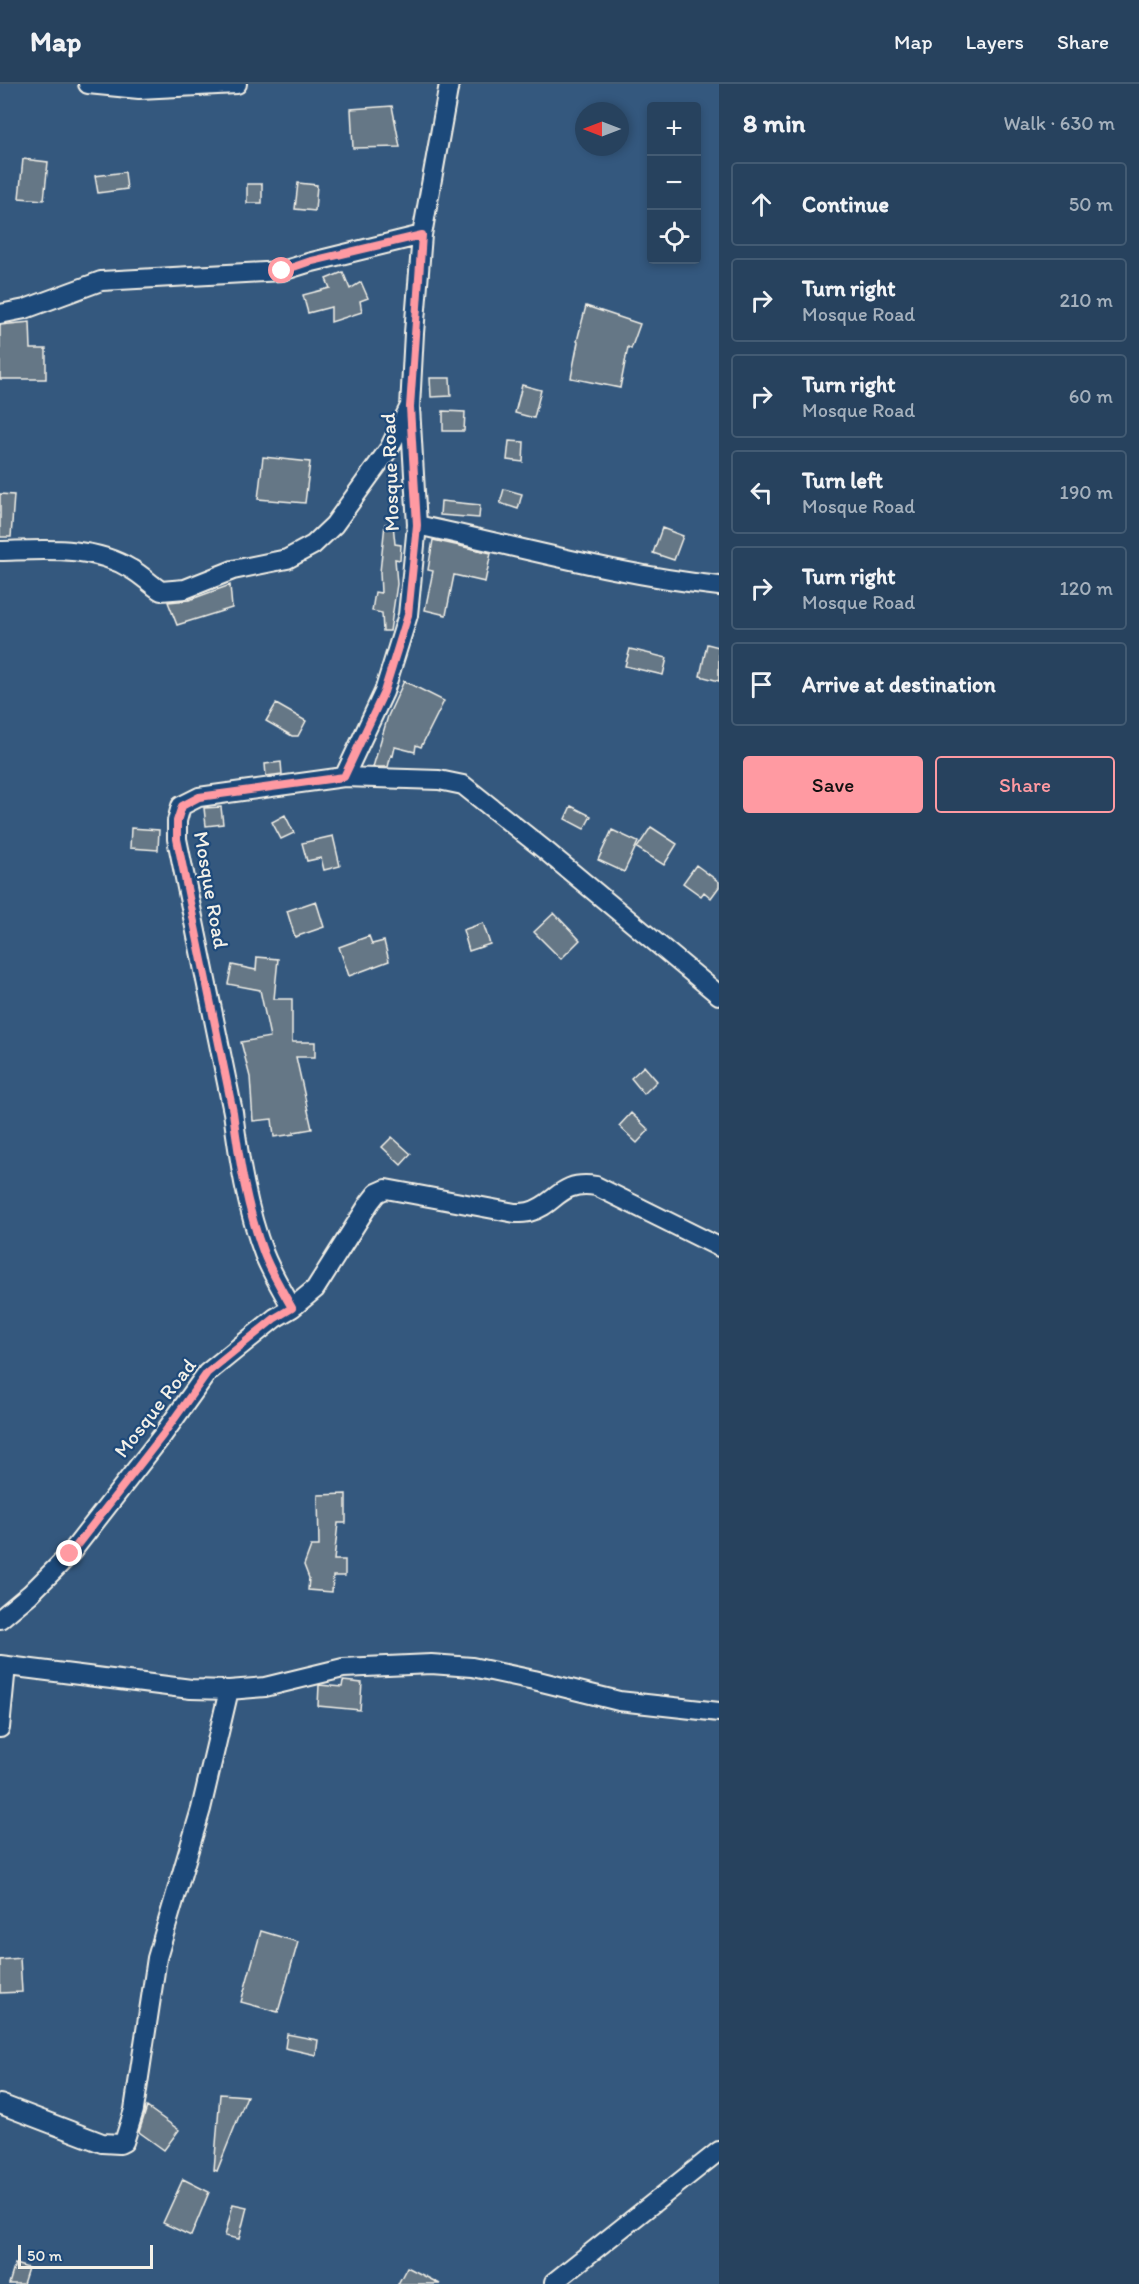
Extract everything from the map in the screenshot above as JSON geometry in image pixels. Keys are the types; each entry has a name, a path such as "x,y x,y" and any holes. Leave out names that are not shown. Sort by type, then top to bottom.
{"street":[{"path":"88,84 139,89 237,84"},
{"name":"Mosque Road","path":"0,1619 30,1594 70,1554 162,1436 207,1373 275,1318 292,1308 265,1255 252,1214 177,839 177,821 182,806 199,797 344,777 384,692 408,615 417,525 410,407 422,235 449,84"},
{"path":"0,314 25,309 100,280 282,271 308,262 422,235"},
{"path":"0,551 54,549 87,553 132,569 161,591 185,589 233,570 287,559 313,544 334,525 389,449 410,407"},
{"path":"417,525 579,562 683,582 719,586"},
{"path":"344,777 439,780 462,785 546,851 719,995"},
{"path":"292,1308 315,1289 370,1202 377,1193 386,1190 515,1213 538,1209 560,1191 586,1184 596,1186 719,1247"},
{"path":"0,1728 3,1665 191,1689 229,1690 265,1687 343,1668 431,1664 493,1671 619,1701 719,1712"},
{"path":"0,2104 102,2143 120,2144 124,2142 134,2110 157,1958 201,1809 229,1690"},
{"path":"554,2282 719,2151"}],"building":[{"path":"392,106 400,147 353,148 351,109"},
{"path":"23,159 48,162 44,200 19,198"},
{"path":"125,172 127,189 98,193 95,176"},
{"path":"298,183 317,185 315,211 295,209"},
{"path":"247,184 262,184 262,203 247,203"},
{"path":"343,272 350,289 361,282 368,298 360,301 362,312 331,322 331,307 308,313 303,295 330,288 326,279"},
{"path":"586,306 640,324 631,349 628,347 620,388 571,378"},
{"path":"30,322 31,349 46,349 46,379 0,379 0,325"},
{"path":"430,378 450,378 451,396 431,397"},
{"path":"522,385 541,390 534,418 515,413"},
{"path":"443,411 465,412 464,431 443,431"},
{"path":"509,441 524,442 523,462 507,460"},
{"path":"263,457 310,462 305,503 258,499"},
{"path":"504,489 522,494 518,509 500,503"},
{"path":"0,494 14,495 11,537 0,537"},
{"path":"441,501 480,505 479,518 440,515"},
{"path":"385,524 393,524 395,544 401,545 400,560 395,559 397,584 390,631 383,631 382,613 372,611 375,592 381,593 380,572"},
{"path":"662,528 683,536 674,560 653,553"},
{"path":"433,540 491,553 485,582 454,575 446,615 425,610 433,571 428,570"},
{"path":"230,585 232,608 177,625 168,602 189,600"},
{"path":"707,644 719,647 719,681 700,676"},
{"path":"630,649 667,658 663,675 625,666"},
{"path":"404,681 444,701 421,747 416,745 415,752 395,747 388,767 373,767 388,716"},
{"path":"276,704 306,721 298,736 292,736 266,721"},
{"path":"281,762 282,774 266,776 265,764"},
{"path":"571,806 591,816 584,829 565,819"},
{"path":"221,807 223,824 206,826 204,808"},
{"path":"285,815 294,833 281,839 272,822"},
{"path":"651,827 677,844 664,865 637,848"},
{"path":"131,828 159,830 158,850 130,848"},
{"path":"612,830 638,842 624,872 598,860"},
{"path":"333,836 340,866 324,870 321,858 307,861 302,843"},
{"path":"696,865 719,882 719,887 711,898 704,892 701,896 683,883"},
{"path":"316,901 324,927 295,937 287,911"},
{"path":"554,913 580,940 561,959 534,932"},
{"path":"483,923 490,944 469,951 463,930"},
{"path":"369,936 372,944 384,941 389,961 349,976 339,947"},
{"path":"257,957 278,959 274,999 292,999 292,1042 315,1042 315,1057 296,1057 312,1129 294,1132 294,1134 274,1137 272,1119 253,1121 250,1077 241,1042 270,1037 260,990 228,984 232,965 256,970"},
{"path":"644,1066 657,1081 644,1094 631,1078"},
{"path":"631,1113 649,1130 637,1143 619,1126"},
{"path":"392,1137 411,1154 401,1165 382,1147"},
{"path":"346,1494 346,1523 338,1523 334,1560 345,1560 345,1576 333,1576 332,1592 308,1590 309,1578 304,1565 311,1546 319,1546 318,1495"},
{"path":"343,1681 362,1683 360,1710 318,1706 319,1685 342,1687"},
{"path":"261,1931 298,1942 278,2012 241,2002"},
{"path":"20,1958 22,1992 0,1993 0,1960"},
{"path":"287,2034 318,2040 316,2055 285,2048"},
{"path":"220,2094 247,2096 217,2171 214,2170"},
{"path":"147,2107 179,2130 164,2150 139,2132"},
{"path":"183,2179 209,2192 191,2236 163,2223"},
{"path":"233,2204 247,2207 239,2239 225,2236"},
{"path":"15,2264 28,2268 23,2284 9,2284"},
{"path":"407,2267 440,2284 398,2284"}],"route":[{"path":"70,1554 162,1436 207,1373 275,1318 292,1308 265,1255 252,1214 238,1152 233,1112 177,839 177,821 182,806 199,797 344,777 384,692 408,615 417,525 410,407 422,235 308,262 282,271"}]}
